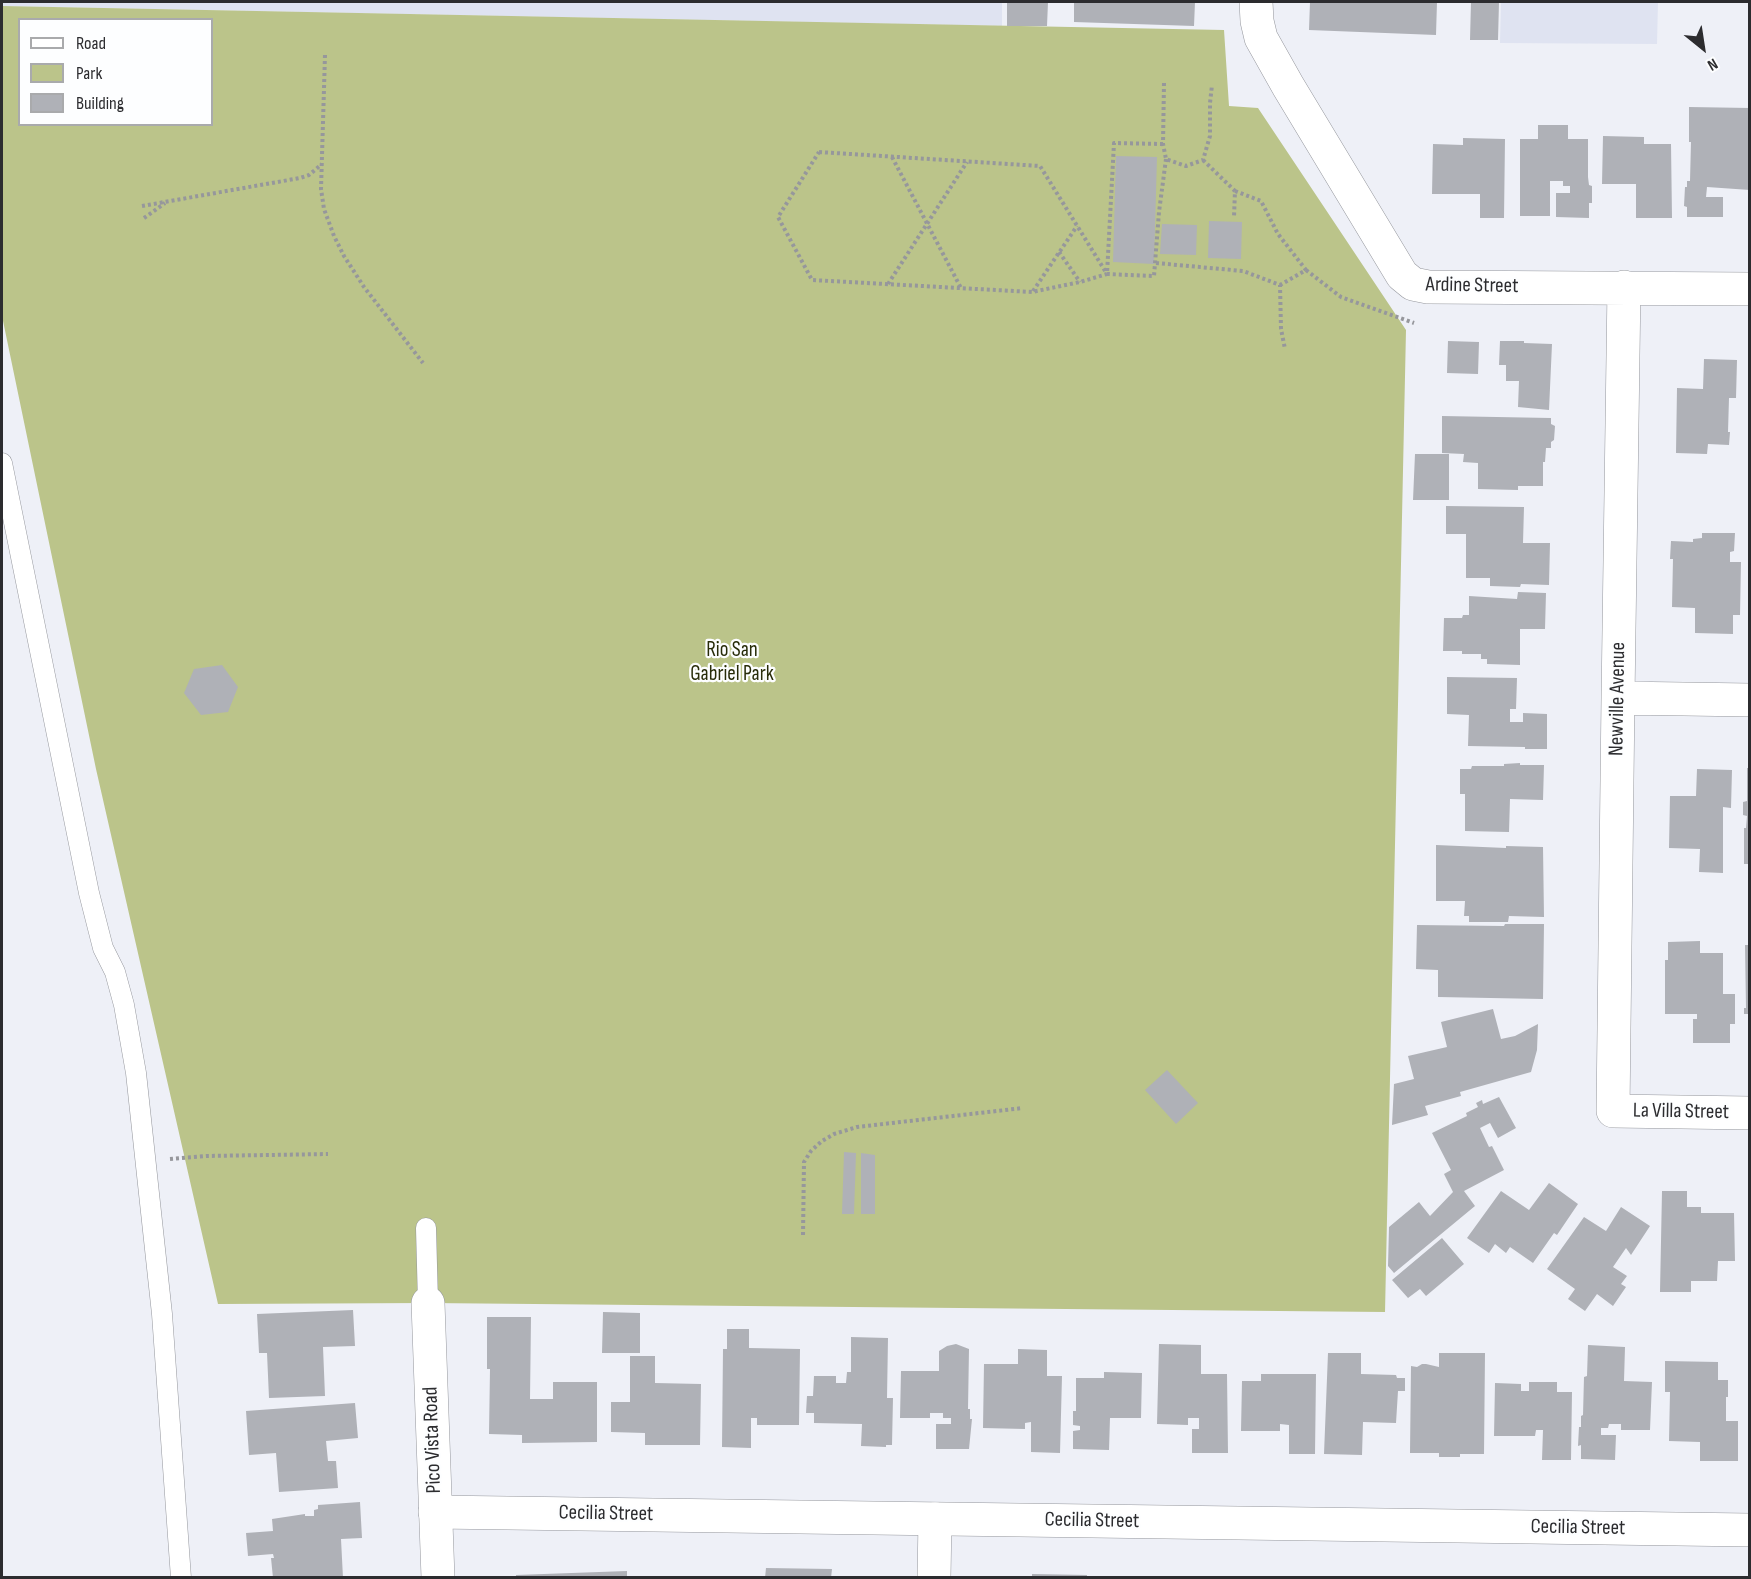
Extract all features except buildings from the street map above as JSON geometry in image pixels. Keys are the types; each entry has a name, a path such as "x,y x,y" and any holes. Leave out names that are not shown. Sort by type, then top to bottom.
{"street":[{"name":"Ardine Street","path":"1256,2 1257,21 1262,38 1294,96 1402,275 1413,284 1428,287 1749,289"},
{"name":"Newville Avenue","path":"1613,1112 1624,287"},
{"path":"1618,698 1749,700"},
{"name":"La Villa Street","path":"1613,1112 1749,1113"},
{"name":"Pico Vista Road","path":"428,1303 438,1578"},
{"name":"Cecilia Street","path":"435,1512 1749,1530"},
{"path":"934,1578 935,1519"}],"lane":[{"path":"2,463 89,893 103,948 115,972 124,1005 136,1073 162,1314 181,1578"},
{"path":"426,1228 428,1303"}],"path":[{"path":"325,55 321,189 324,209 344,256 364,287 423,363"},
{"path":"1107,274 1040,166 819,153 778,217 812,280 1032,292 1107,274 1154,276 1166,159 1163,144 1164,83"},
{"path":"1203,160 1210,136 1212,85"},
{"path":"1107,274 1113,142 1163,144"},
{"path":"892,157 961,288"},
{"path":"1166,159 1186,166 1203,160"},
{"path":"1203,160 1235,191 1261,201 1278,234 1306,270 1341,297 1414,323"},
{"path":"888,284 967,161"},
{"path":"142,206 300,178 309,175 322,163"},
{"path":"1234,217 1235,191"},
{"path":"144,218 168,201"},
{"path":"1032,292 1077,226"},
{"path":"1059,252 1080,282"},
{"path":"1155,263 1243,271 1280,285"},
{"path":"1280,285 1306,270"},
{"path":"1280,285 1281,328 1285,350"},
{"path":"803,1235 804,1162 811,1151 834,1134 857,1127 1023,1108"},
{"path":"188,1157 328,1154"}],"shaded area":[{"path":"2,2 1002,2 1002,26 2,6"},
{"path":"1501,2 1658,2 1657,44 1500,43"}],"green space":[{"name":"Rio San Gabriel Park","path":"2,6 1224,30 1229,106 1258,108 1406,330 1385,1312 428,1303 218,1304 96,769 2,316"}]}
